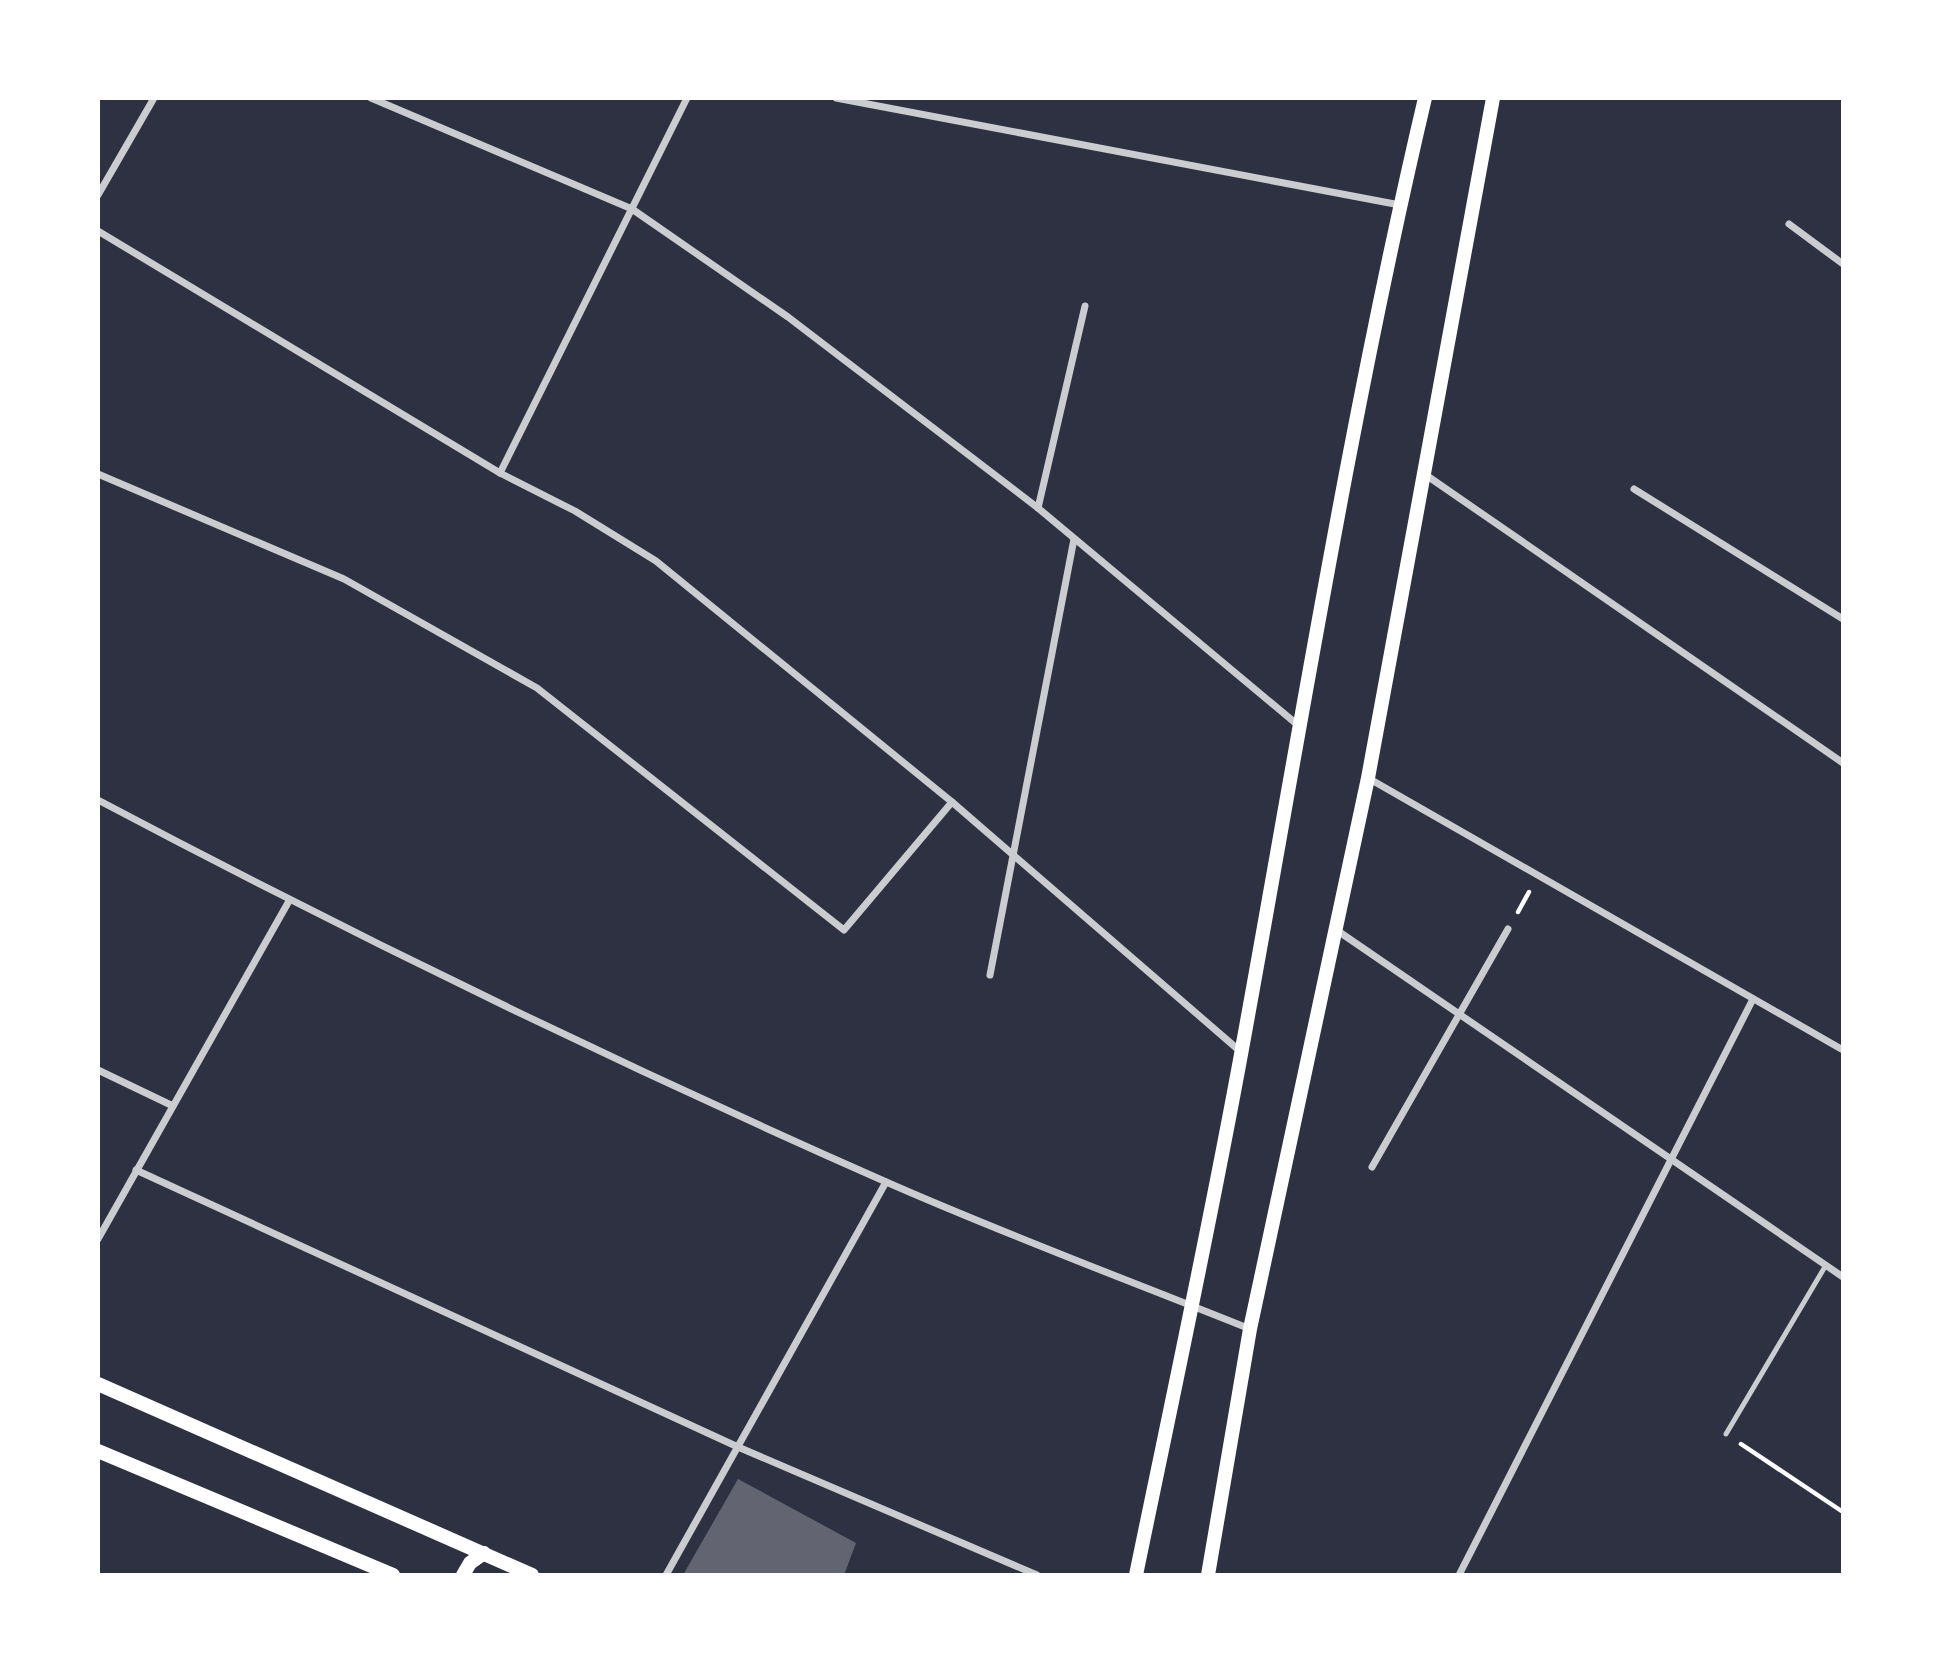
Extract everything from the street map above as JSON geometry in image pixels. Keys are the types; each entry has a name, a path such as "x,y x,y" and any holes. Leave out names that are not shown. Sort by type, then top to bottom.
{"main road":[{"path":"1136,1575 1241,1052 1299,726 1400,205 1425,98"},
{"path":"1208,1575 1250,1329 1367,778 1493,98"},
{"path":"98,1384 532,1575"},
{"path":"98,1451 393,1575"},
{"path":"463,1575 470,1563 484,1553"}],"street":[{"path":"98,195 154,98"},
{"path":"371,98 632,209 788,317 1038,508 1299,726"},
{"path":"500,473 687,98"},
{"path":"836,98 1400,205"},
{"path":"1789,224 1843,264"},
{"path":"98,231 500,473 575,511 656,561 952,802 1241,1052"},
{"path":"1038,508 1085,306"},
{"path":"1422,472 1843,763"},
{"path":"98,474 344,579 537,688 844,930 952,802"},
{"path":"1634,489 1843,619"},
{"path":"990,975 1015,857 1074,539"},
{"path":"1367,778 1843,1050"},
{"path":"98,800 289,901 584,1044 886,1182 1250,1329"},
{"path":"98,1239 289,901"},
{"path":"1334,928 1843,1277"},
{"path":"1372,1167 1508,929"},
{"path":"1459,1575 1754,999"},
{"path":"98,1070 173,1106"},
{"path":"136,1170 738,1447 1037,1575"},
{"path":"666,1575 886,1182"}],"lane":[{"path":"1726,1434 1826,1265"}],"path":[{"path":"1508,929 1538,876"},
{"path":"1726,1434 1843,1512"}],"building":[{"path":"738,1479 856,1543 844,1575 683,1575"}]}
